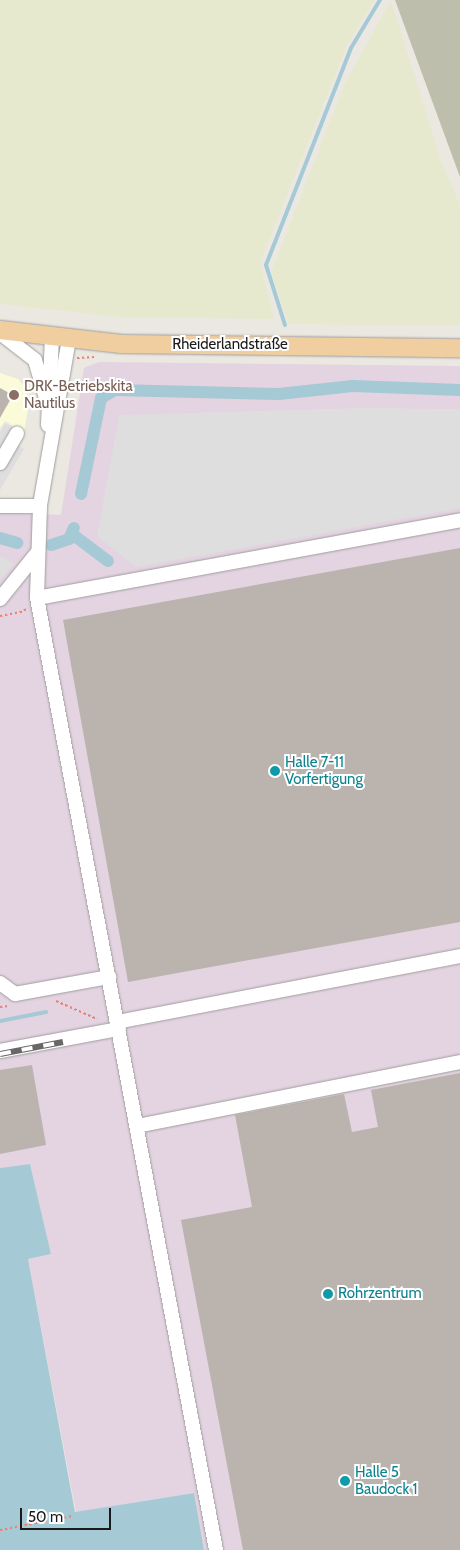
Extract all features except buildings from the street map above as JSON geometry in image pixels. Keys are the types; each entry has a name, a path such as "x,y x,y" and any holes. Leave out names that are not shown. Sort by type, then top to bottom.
{"main road":[{"name":"Rheiderlandstraße","path":"0,331 120,344 460,348"}],"lane":[{"path":"0,331 35,360 48,409"},
{"path":"47,464 52,338"},
{"path":"69,339 40,506 37,598 216,1550"},
{"path":"0,463 17,434"},
{"path":"0,506 40,506"},
{"path":"37,598 460,520"},
{"path":"0,599 38,550"},
{"path":"0,1051 118,1025 460,956"},
{"path":"0,983 16,994 109,977"},
{"path":"137,1126 460,1062"}],"path":[{"path":"0,616 25,611 24,605 37,598"},
{"path":"50,998 118,1025"},
{"path":"0,1007 17,1004"},
{"path":"0,1530 73,1516"}],"shaded area":[{"path":"0,0 374,0 347,45 260,262 274,319 122,317 0,304"},
{"path":"391,0 441,161 460,205 460,326 289,324 271,272 345,83"},
{"path":"395,0 460,0 460,177"},
{"path":"99,362 460,366 460,1550 204,1550 193,1493 76,1512 28,1259 51,1254 30,1164 0,1168 0,512 61,515 84,368"},
{"name":"DRK-Betriebskita Nautilus","path":"0,373 18,379 26,388 29,403 24,432 5,421 0,428"},
{"path":"361,408 460,409 460,508 136,567 97,536 119,415"},
{"path":"5,423 23,433 17,445 24,449 0,490 0,432"},
{"path":"0,556 14,564 0,580"}],"water":[{"path":"30,1164 51,1254 28,1259 75,1512 194,1493 204,1550 0,1550 0,1168"}],"waterway":[{"path":"285,325 266,265 351,48 380,0"},
{"path":"81,494 101,398 115,390 279,394 353,386 460,390"},
{"path":"51,545 69,539 74,528"},
{"path":"72,534 108,561"},
{"path":"0,538 17,543"},
{"path":"0,1021 46,1012"}],"railway":[{"path":"0,1054 63,1042"}],"place":[{"name":"DRK-Betriebskita Nautilus","path":"14,395"},
{"name":"Halle 7-11 Vorfertigung","path":"275,771"},
{"name":"Rohrzentrum","path":"328,1294"},
{"name":"Halle 5 Baudock 1","path":"345,1481"}]}
